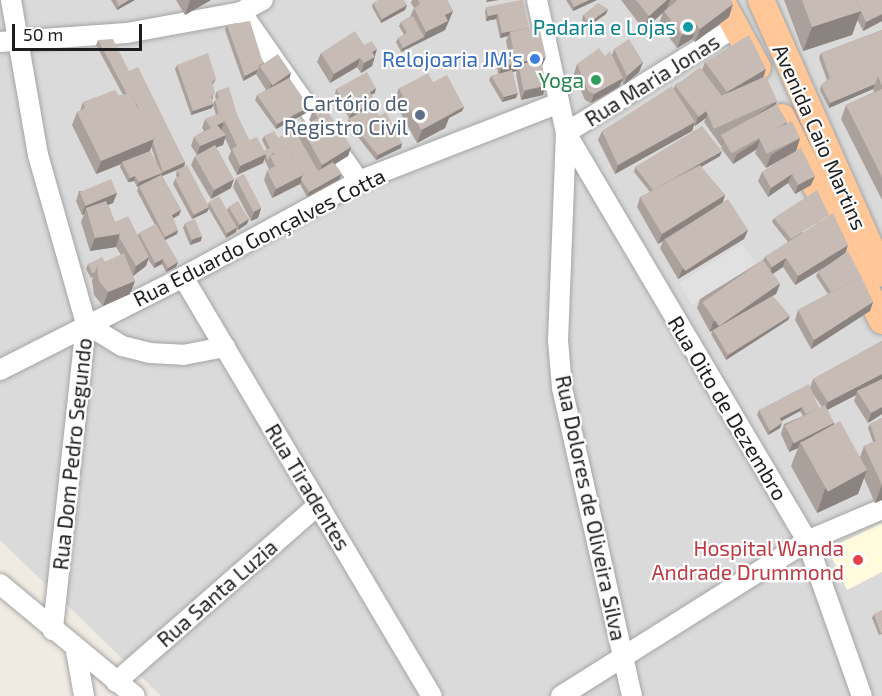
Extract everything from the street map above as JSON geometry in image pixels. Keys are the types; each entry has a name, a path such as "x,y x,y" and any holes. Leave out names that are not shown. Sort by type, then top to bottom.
{"main road":[{"name":"Avenida Caio Martins","path":"721,0 737,26 882,321"},
{"name":"Avenida Caio Martins","path":"760,0 882,273"}],"street":[{"name":"Rua Dom Pedro Segundo","path":"11,0 9,41 38,155 86,324 53,630"},
{"path":"9,41 127,33 241,12 263,0"},
{"path":"537,0 557,104"},
{"path":"241,12 359,181"},
{"name":"Rua Maria Jonas","path":"566,133 737,26"},
{"name":"Rua Dolores de Oliveira Silva","path":"557,104 566,133 558,340 562,388 632,696"},
{"name":"Rua Eduardo Gonçalves Cotta","path":"0,370 86,324 183,277 359,181 557,104"},
{"name":"Rua Oito de Dezembro","path":"566,133 807,542 862,696"},
{"name":"Rua Tiradentes","path":"183,277 432,696"},
{"path":"86,324 122,346 150,353 183,355 225,347"},
{"name":"Rua Santa Luzia","path":"116,682 318,505"},
{"path":"561,696 625,659 807,542 882,509"},
{"path":"0,584 76,651 135,696"},
{"path":"76,651 84,696"}],"shaded area":[{"path":"0,0 882,0 882,696 161,696 0,540"},
{"path":"743,244 756,266 692,305 679,283"},
{"name":"Hospital Wanda Andrade Drummond","path":"882,523 882,572 847,590 828,549"}],"building":[{"path":"116,0 129,0 119,6"},
{"path":"378,0 404,0 407,5 382,19 373,3"},
{"path":"418,0 447,0 453,11 445,15 448,21 426,32 414,8 420,4"},
{"path":"523,0 529,28 502,33 498,14 488,16 486,7"},
{"path":"571,0 589,0 574,7"},
{"path":"636,0 667,0 649,16"},
{"path":"676,0 731,0 733,4 700,29 697,25 682,35 664,11"},
{"path":"802,0 856,0 861,11 812,27"},
{"path":"856,0 882,0 882,14 866,22"},
{"path":"598,3 608,9 589,23 583,15"},
{"path":"413,16 424,37 403,48 398,38 407,33 401,22"},
{"path":"250,21 263,63 258,69 245,76 227,25"},
{"path":"539,26 546,57 502,66 499,53 513,49 510,32"},
{"path":"882,30 882,75 878,76 875,84 830,103 821,85 830,78 821,53"},
{"path":"355,31 364,45 372,41 377,49 372,52 375,57 364,63 360,58 334,74 321,53"},
{"path":"749,35 766,69 727,92 705,62"},
{"path":"113,39 129,71 138,67 185,162 163,172 154,139 137,104 130,93 127,94 98,40"},
{"path":"629,39 643,62 627,76 614,49"},
{"name":"Yoga","path":"599,48 605,56 610,51 623,78 594,94 588,91 577,64"},
{"path":"208,53 216,79 212,81 215,94 211,96 213,104 193,111 177,65"},
{"path":"278,54 291,73 273,85 260,66"},
{"path":"541,60 546,86 523,90 518,64"},
{"path":"700,67 723,98 699,117 675,86"},
{"path":"512,70 518,93 504,97 491,76"},
{"path":"367,72 376,88 370,92 375,101 351,114 336,89"},
{"path":"428,73 450,114 421,130 399,88"},
{"path":"447,75 464,107 450,114 433,83"},
{"path":"766,76 777,101 714,129 703,104"},
{"path":"289,78 309,107 277,124 257,95"},
{"path":"672,86 695,122 618,165 602,131"},
{"path":"229,87 237,115 224,122 215,100 219,98 217,91"},
{"path":"882,89 882,177 846,105"},
{"path":"115,90 119,96 130,93 154,139 101,161 77,112 85,108 83,102"},
{"path":"777,104 787,122 731,153 721,135"},
{"path":"323,105 351,147 322,165 301,127 318,118 313,110"},
{"path":"374,105 379,116 386,112 402,143 378,155 348,119"},
{"path":"220,113 224,122 217,125 226,135 200,146 194,137 211,128 205,119"},
{"path":"237,115 249,140 257,137 266,154 240,166 232,149 237,146 225,121"},
{"path":"792,121 800,138 766,154 758,137"},
{"path":"702,126 722,151 653,190 635,167"},
{"path":"294,129 318,171 333,162 341,174 309,192 301,179 303,175 288,148 273,149 274,152 268,160 264,151 270,148 264,136 274,131 278,138"},
{"path":"215,145 234,179 214,190 195,156"},
{"path":"288,148 303,175 276,189 267,171 275,166 270,156 275,154 273,149"},
{"path":"801,148 815,176 798,185 792,174 771,188 762,172"},
{"path":"150,151 162,173 139,182 135,176 130,178 122,162"},
{"path":"187,165 209,207 194,215 175,179 180,176 177,170"},
{"path":"700,165 725,195 662,234 640,197"},
{"path":"244,174 261,208 253,212 236,178"},
{"path":"161,175 181,210 172,215 178,230 165,237 139,186"},
{"path":"111,179 117,193 86,206 80,192"},
{"path":"817,190 829,215 791,239 774,218"},
{"path":"219,196 237,227 227,233 209,202"},
{"path":"728,199 748,230 685,271 665,240"},
{"path":"106,201 120,234 95,238 86,208"},
{"path":"238,201 249,219 239,225 229,207"},
{"path":"833,213 848,245 798,276 786,258 772,267 765,257"},
{"path":"128,216 149,257 136,266 119,237 115,222"},
{"path":"195,219 202,236 192,240 185,223"},
{"path":"156,224 178,262 168,268 163,259 155,263 139,233"},
{"path":"848,251 861,276 831,292 818,272"},
{"path":"124,253 135,281 108,292 99,281 97,266"},
{"path":"102,257 105,262 97,266 95,272 92,273 88,264"},
{"path":"763,260 780,284 719,326 702,302"},
{"path":"861,276 873,302 814,340 798,310"},
{"path":"773,296 790,316 728,355 713,330"},
{"path":"882,341 882,374 828,402 813,379"},
{"path":"882,379 882,407 871,413 857,391"},
{"path":"809,384 819,408 806,414 802,407 780,418 782,423 770,431 759,410"},
{"path":"825,405 834,423 794,443 785,425"},
{"path":"882,418 882,438 876,441 870,424"},
{"path":"840,421 867,470 828,492 801,443"},
{"path":"882,438 882,485 864,446"},
{"path":"882,610 882,630 880,631 874,614"}],"place":[{"name":"Padaria e Lojas","path":"688,27"},
{"name":"Relojoaria JM's","path":"535,59"},
{"name":"Yoga","path":"596,80"},
{"name":"Cartório de Registro Civil","path":"420,115"},
{"name":"Hospital Wanda Andrade Drummond","path":"858,560"}]}
